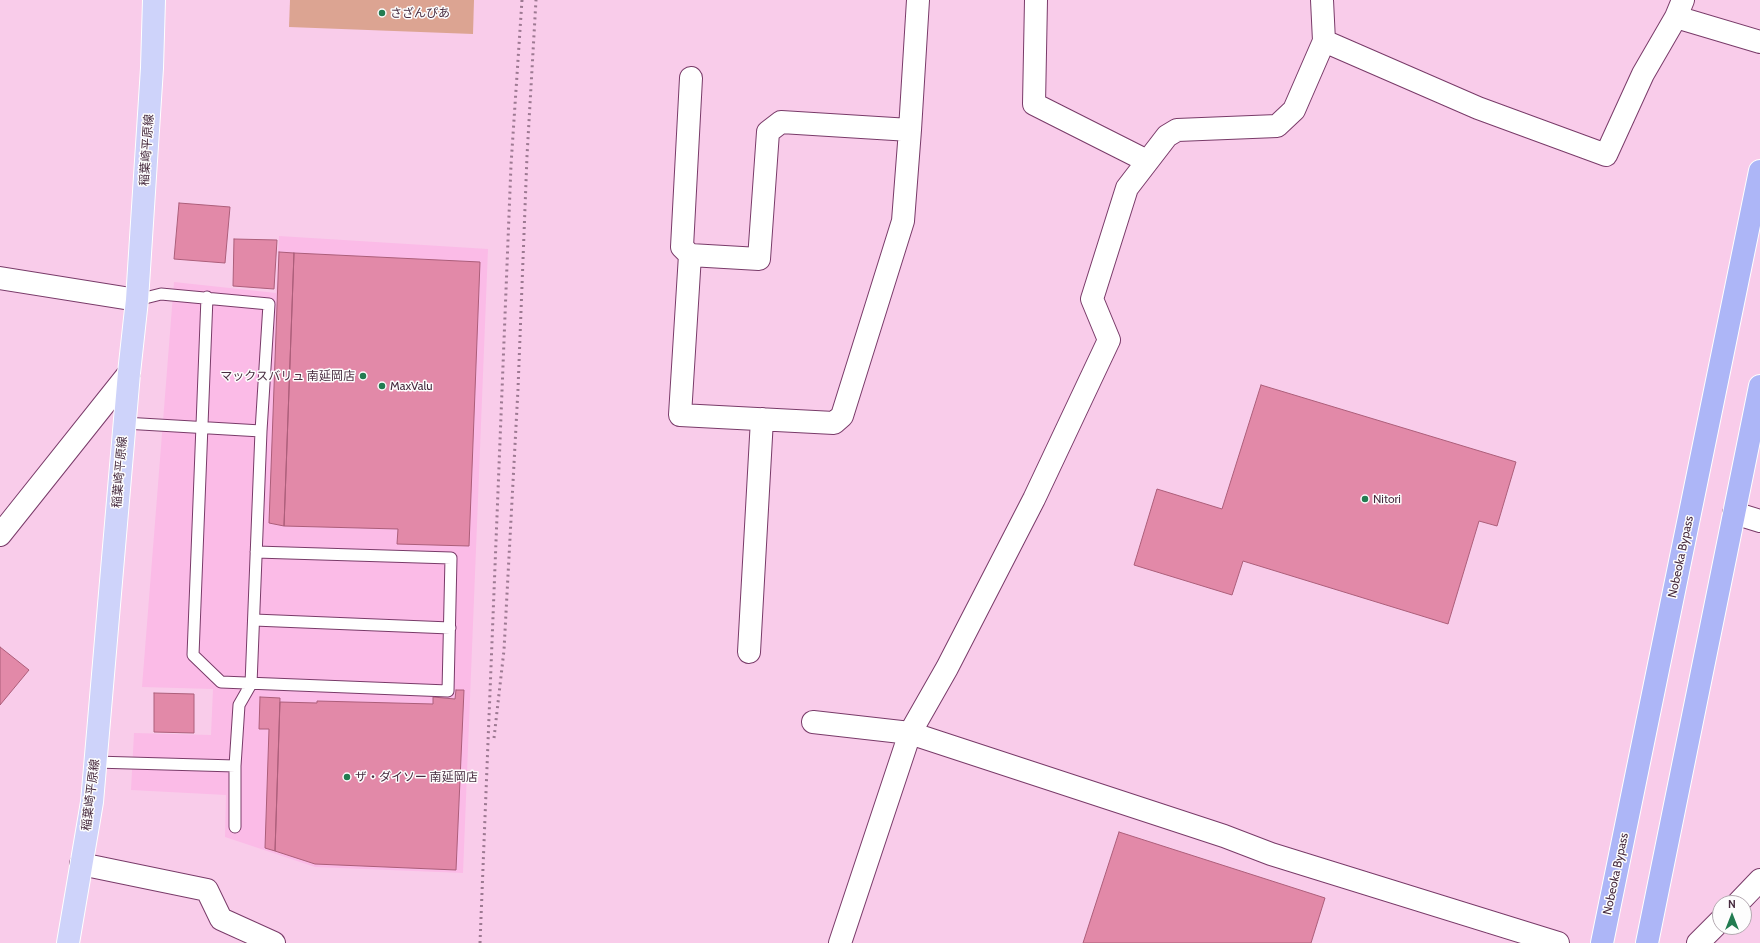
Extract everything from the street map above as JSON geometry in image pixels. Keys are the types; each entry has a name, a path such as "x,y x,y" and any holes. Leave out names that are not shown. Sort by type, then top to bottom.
{"highway":[{"name":"Nobeoka Bypass","path":"1602,943 1760,171"},
{"path":"1647,943 1760,386"}],"main road":[{"name":"稲葉崎平原線","path":"68,943 92,802 124,424 137,300 152,68 154,0"}],"street":[{"path":"690,255 680,415 834,423 842,416 903,221 918,0"},
{"path":"1036,0 1034,104 1147,161"},
{"path":"840,943 910,733 947,668 1034,499 1109,340 1092,299 1127,188 1166,136 1177,130 1277,126 1294,110 1324,41 1322,0"},
{"path":"1324,41 1478,108 1606,155 1643,74 1679,8 1760,42"},
{"path":"691,78 682,247 690,255 759,260 768,132 781,122 910,130"},
{"path":"0,278 137,300"},
{"path":"0,534 129,373"},
{"path":"749,652 762,419"},
{"path":"1734,512 1760,521"},
{"path":"813,722 910,733 1224,836 1271,854 1558,943"},
{"path":"81,864 207,890 221,919 274,943"},
{"path":"1746,895 1760,880"},
{"path":"1698,943 1712,929"}],"lane":[{"path":"137,300 161,294 208,297 269,304 261,431 251,684 239,705 235,766 235,828"},
{"path":"208,297 193,655 221,682 448,691 451,558 256,552"},
{"path":"124,424 261,431"},
{"path":"254,620 450,628"},
{"path":"95,762 235,766"}],"shaded area":[{"name":"さざんぴあ","path":"290,0 474,0 473,34 289,27"},
{"path":"279,236 488,249 463,873 315,867 225,837 226,795 131,790 134,733 211,735 213,689 142,687 174,282 276,293"}],"building":[{"path":"179,203 230,207 225,263 174,259"},
{"path":"234,239 277,240 274,289 233,286"},
{"path":"279,252 294,253 284,526 269,523"},
{"name":"MaxValu","path":"294,253 480,262 469,546 397,544 398,529 284,526"},
{"name":"Nitori","path":"1261,385 1516,462 1497,526 1479,521 1448,624 1243,561 1232,595 1134,565 1157,489 1222,509"},
{"path":"0,647 29,670 0,705"},
{"path":"456,690 464,690 456,870 315,864 275,851 280,702 317,703 317,701 433,704 433,697 455,699"},
{"path":"154,693 194,694 194,733 154,732"},
{"path":"260,697 280,698 275,851 265,848 269,729 259,729"},
{"path":"1119,832 1325,898 1311,943 1083,943"}],"railway":[{"path":"480,943 511,165 522,0"},
{"path":"494,738 504,650 518,389 527,156 536,0"}],"place":[{"name":"さざんぴあ","path":"382,13"},
{"name":"マックスバリュ 南延岡店","path":"363,376"},
{"name":"MaxValu","path":"382,386"},
{"name":"Nitori","path":"1365,499"},
{"name":"ザ・ダイソー 南延岡店","path":"347,777"}]}
